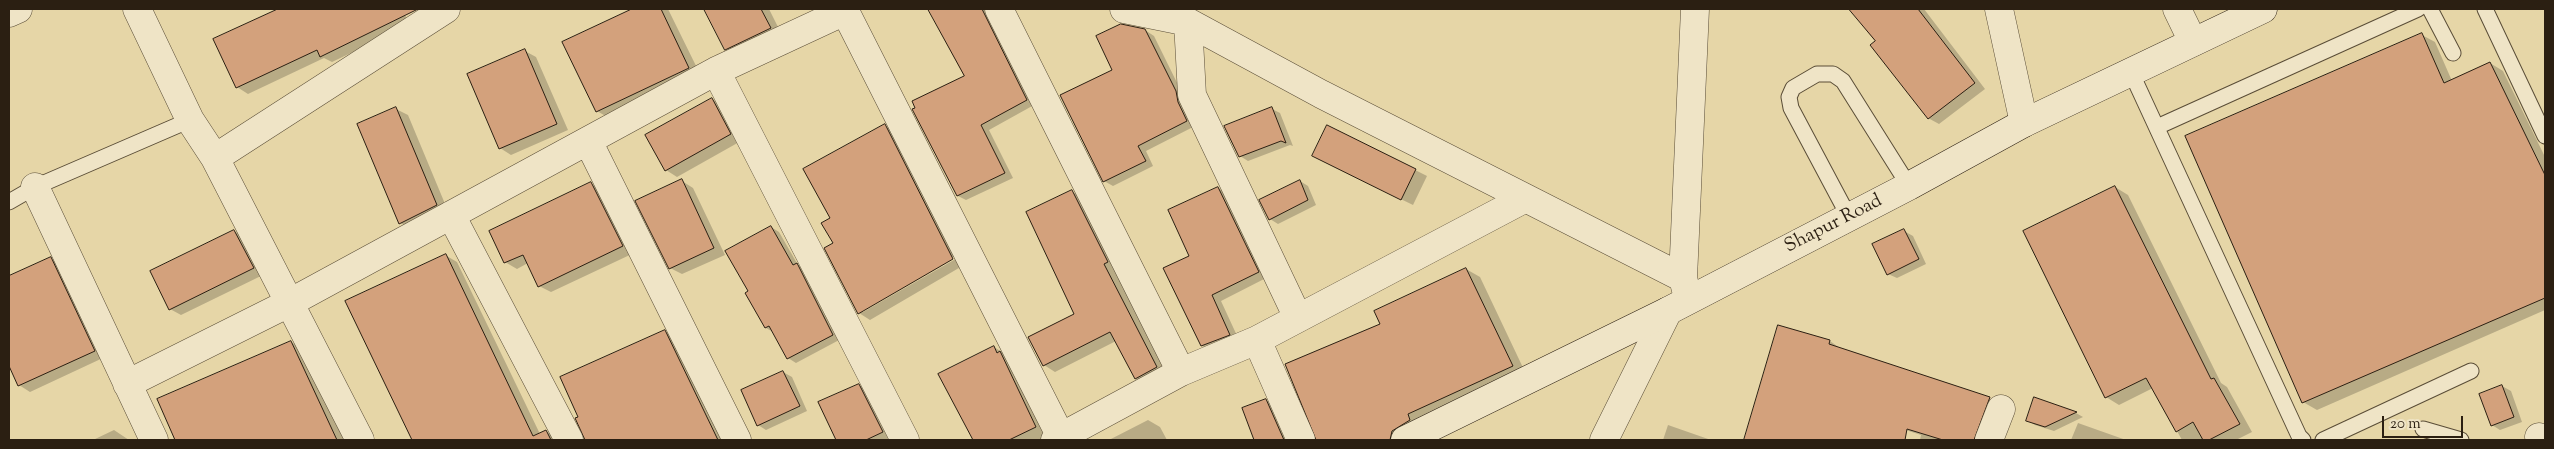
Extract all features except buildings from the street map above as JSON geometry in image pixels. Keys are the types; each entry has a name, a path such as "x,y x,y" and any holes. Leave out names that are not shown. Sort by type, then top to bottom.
{"street":[{"path":"9,13 18,9"},
{"path":"137,9 190,120 215,158 291,302 360,440"},
{"path":"215,158 446,9"},
{"path":"999,9 1181,372"},
{"path":"1124,9 1188,22 1320,94 1524,199 1680,296"},
{"path":"1604,440 1680,296 1695,9"},
{"path":"1998,9 2024,122"},
{"path":"2177,9 2193,42"},
{"name":"Shapur Road","path":"1405,440 1680,296 1849,217 2024,122 2263,9"},
{"path":"127,384 291,302 716,70 845,10 1058,439 1181,372 1257,340 1524,199"},
{"path":"1188,22 1192,95 1298,318"},
{"path":"716,70 904,440"},
{"path":"588,141 738,440"},
{"path":"35,187 154,440"},
{"path":"451,214 568,440"},
{"path":"1257,340 1301,440"},
{"path":"1989,440 2001,409"}],"lane":[{"path":"2157,127 2418,9"},
{"path":"2430,9 2453,53"},
{"path":"2485,9 2545,136"},
{"path":"2131,72 2299,436 2303,440"},
{"path":"1849,217 1791,108 1789,97 1793,88 1817,74 1833,74 1843,81 1909,186"},
{"path":"9,202 35,187 190,120"},
{"path":"2323,440 2471,371"},
{"path":"2423,429 2461,440"}]}
